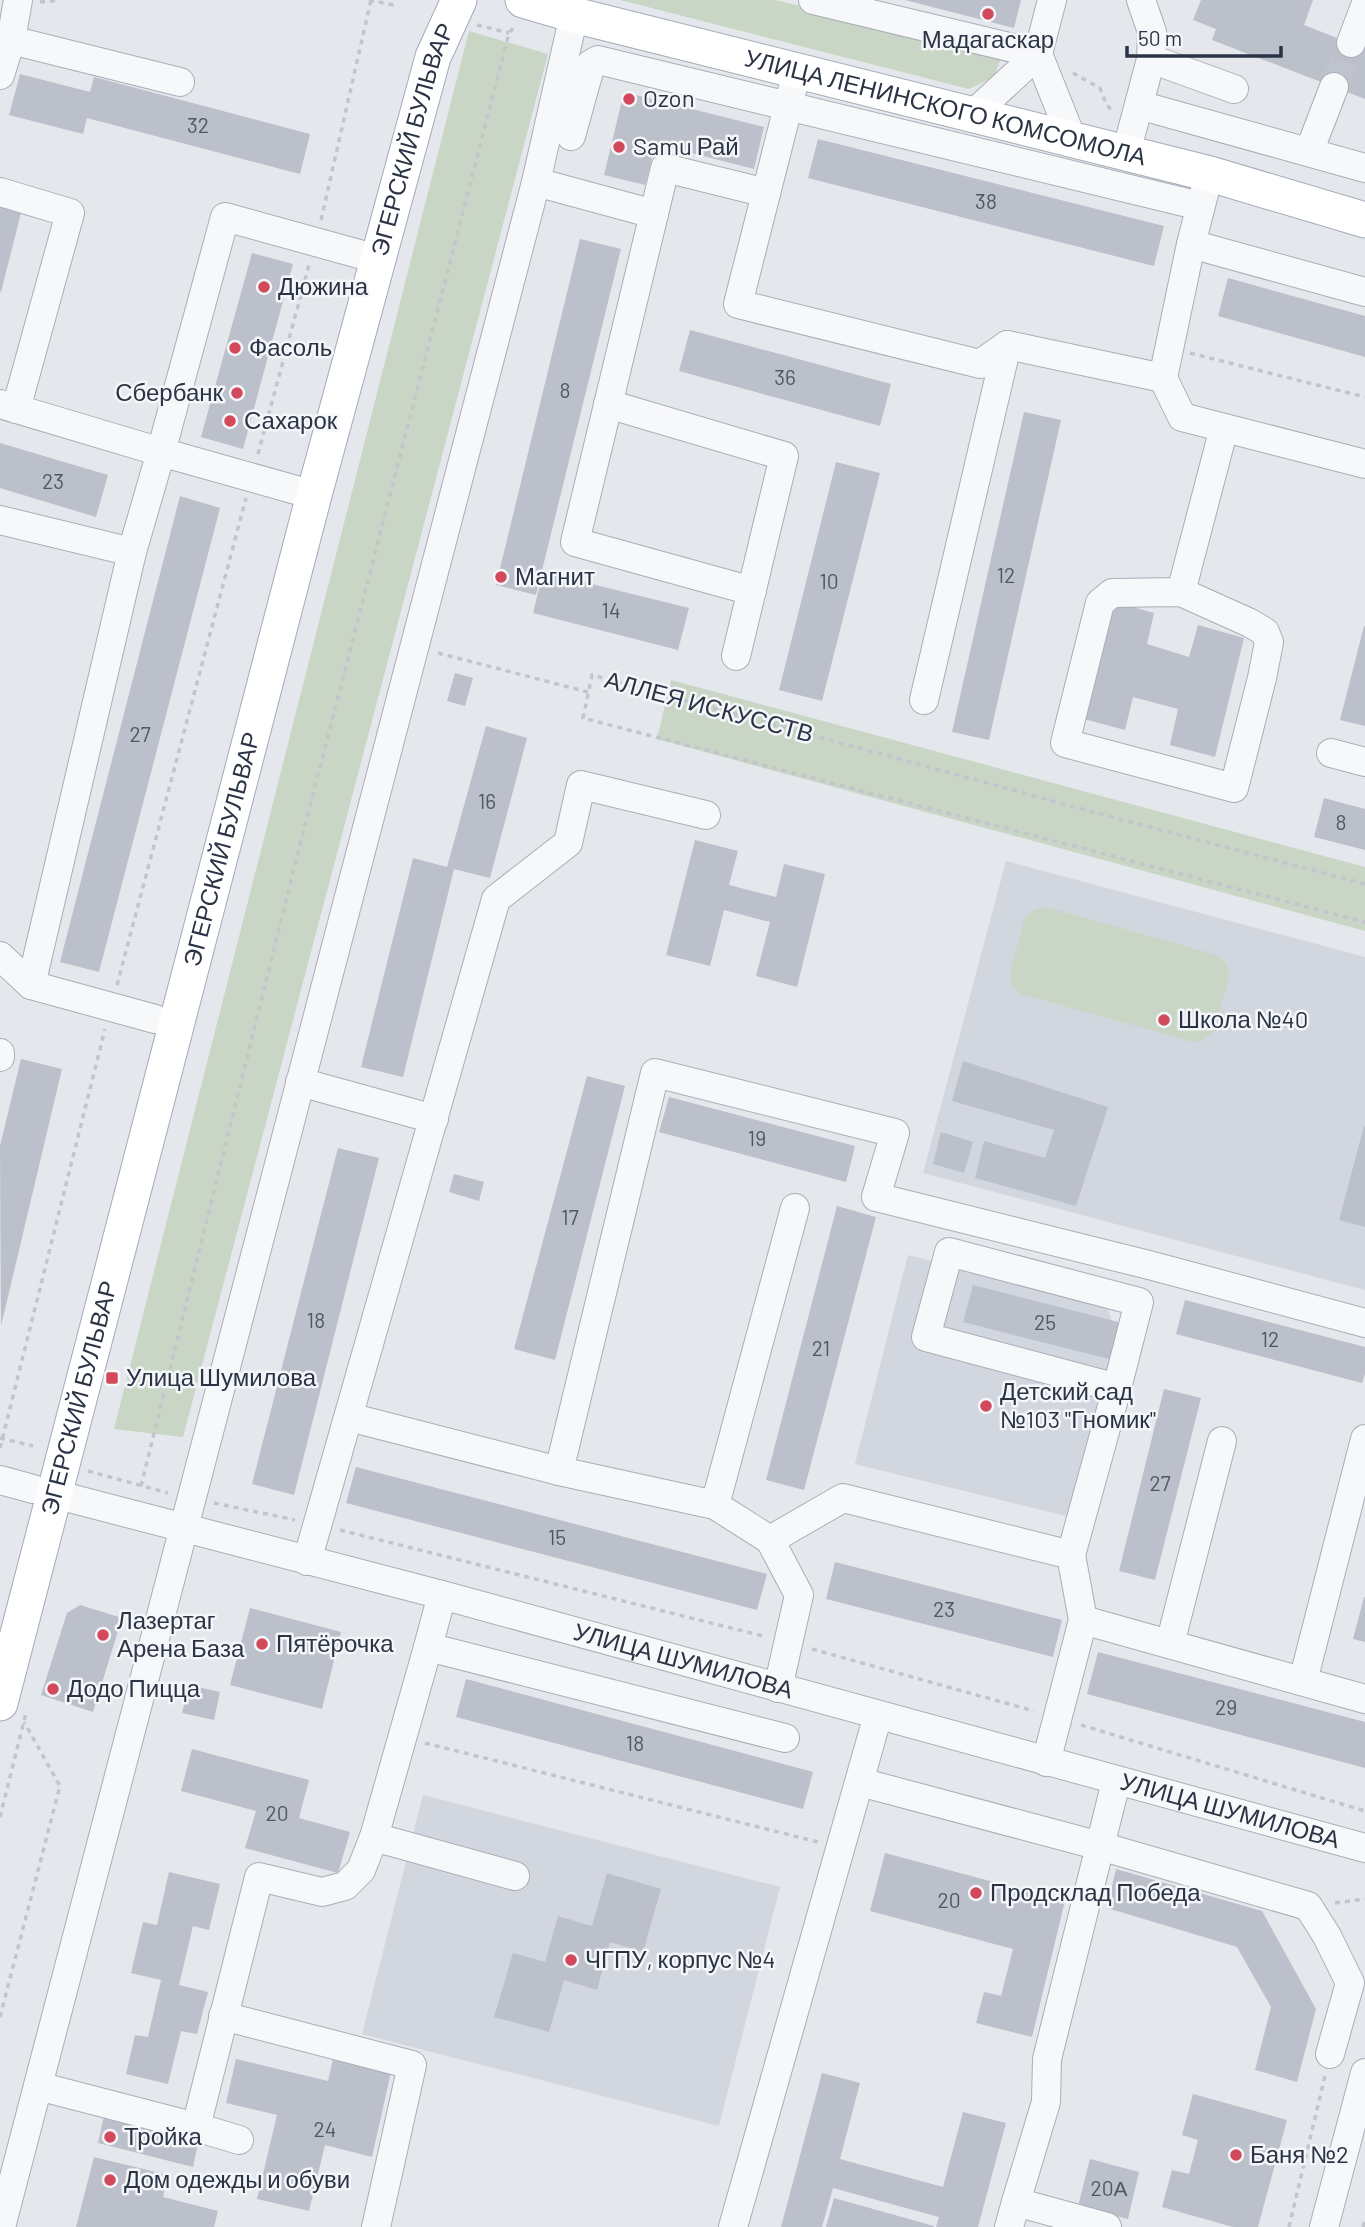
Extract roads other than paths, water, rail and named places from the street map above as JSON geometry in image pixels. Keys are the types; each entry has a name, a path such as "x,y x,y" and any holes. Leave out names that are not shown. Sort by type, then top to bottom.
{"main road":[{"name":"ЭГЕРСКИЙ БУЛЬВАР","path":"305,493 359,254 413,55 432,0"},
{"name":"ЭГЕРСКИЙ БУЛЬВАР","path":"0,1613 29,1488 165,1022 305,493 433,57 464,12"},
{"name":"УЛИЦА ЛЕНИНСКОГО КОМСОМОЛА","path":"521,12 575,15 1072,139 1133,128 1205,190 1365,220"},
{"name":"ЭГЕРСКИЙ БУЛЬВАР","path":"0,1703 29,1488"}],"street":[{"path":"0,75 12,40 19,0"},
{"path":"813,0 1038,54"},
{"path":"972,115 1038,54 1052,0"},
{"path":"1141,0 1152,33 1151,59 1133,128 1309,152 1365,168"},
{"path":"1351,43 1365,6"},
{"path":"1,2227 536,182 575,15"},
{"path":"12,40 180,82"},
{"path":"1038,54 1072,139"},
{"path":"1151,59 1234,89"},
{"path":"571,136 591,64 598,60 788,104 1205,190 1163,378 1182,417 1365,464"},
{"path":"798,71 738,304 981,364 1007,345 1163,378"},
{"path":"1309,152 1334,87"},
{"path":"752,591 575,542 666,168 766,193"},
{"path":"536,182 654,214"},
{"path":"0,192 70,213 8,406 305,493"},
{"path":"32,985 132,552 225,217 359,254"},
{"path":"1191,244 1365,292"},
{"path":"924,699 1007,345"},
{"path":"608,404 784,456 736,656"},
{"path":"1181,592 1224,428"},
{"path":"0,520 132,552"},
{"path":"1181,592 1250,623 1265,632 1269,642 1234,788 1065,743 1100,603 1112,593 1181,592"},
{"path":"1331,753 1365,762"},
{"path":"307,1561 496,899 568,843 581,785 706,815"},
{"path":"0,956 32,985 165,1022"},
{"path":"559,1471 656,1073 895,1133 876,1197 1149,1265 1365,1324"},
{"path":"300,1082 434,1119"},
{"path":"715,1505 795,1208"},
{"path":"1117,1388 926,1337 948,1252 1139,1302"},
{"path":"1046,1762 1083,1620 1072,1555 1149,1265"},
{"path":"349,1417 559,1471 715,1505 770,1540 799,1595 778,1688"},
{"path":"1303,1681 1365,1439"},
{"path":"1170,1644 1222,1441"},
{"name":"УЛИЦА ШУМИЛОВА","path":"29,1488 442,1595 1116,1782 1365,1848"},
{"path":"770,1540 843,1498 1072,1555"},
{"path":"196,2127 259,1877 321,1892 345,1886 360,1870 374,1837 442,1595"},
{"path":"1083,1620 1365,1699"},
{"path":"428,1647 785,1738"},
{"path":"733,2227 878,1715"},
{"path":"860,1782 1100,1846 1308,1906 1327,1936 1349,1983 1330,2054"},
{"path":"1107,2227 1013,2215 1046,2102 1047,2059 1116,1782"},
{"path":"374,1837 515,1876"},
{"path":"223,2017 315,2052 412,2065 376,2227"},
{"path":"1324,2227 1365,2073"},
{"path":"38,2086 239,2140"}],"tunnel":[{"path":"1334,87 1351,43"}],"place":[{"name":"Мадагаскар","path":"988,14"},
{"name":"Ozon","path":"629,99"},
{"name":"Samu Рай","path":"619,147"},
{"name":"Дюжина","path":"264,287"},
{"name":"Фасоль","path":"235,348"},
{"name":"Сбербанк","path":"237,393"},
{"name":"Сахарок","path":"230,421"},
{"name":"Магнит","path":"501,577"},
{"name":"Школа №40","path":"1164,1020"},
{"name":"Улица Шумилова","path":"112,1378"},
{"name":"Детский сад №103 \"Гномик\"","path":"986,1406"},
{"name":"Лазертаг Арена База","path":"103,1635"},
{"name":"Пятёрочка","path":"262,1644"},
{"name":"Додо Пицца","path":"53,1689"},
{"name":"Продсклад Победа","path":"976,1893"},
{"name":"ЧГПУ, корпус №4","path":"571,1960"},
{"name":"Тройка","path":"110,2137"},
{"name":"Баня №2","path":"1236,2155"},
{"name":"Дом одежды и обуви","path":"110,2180"}]}
